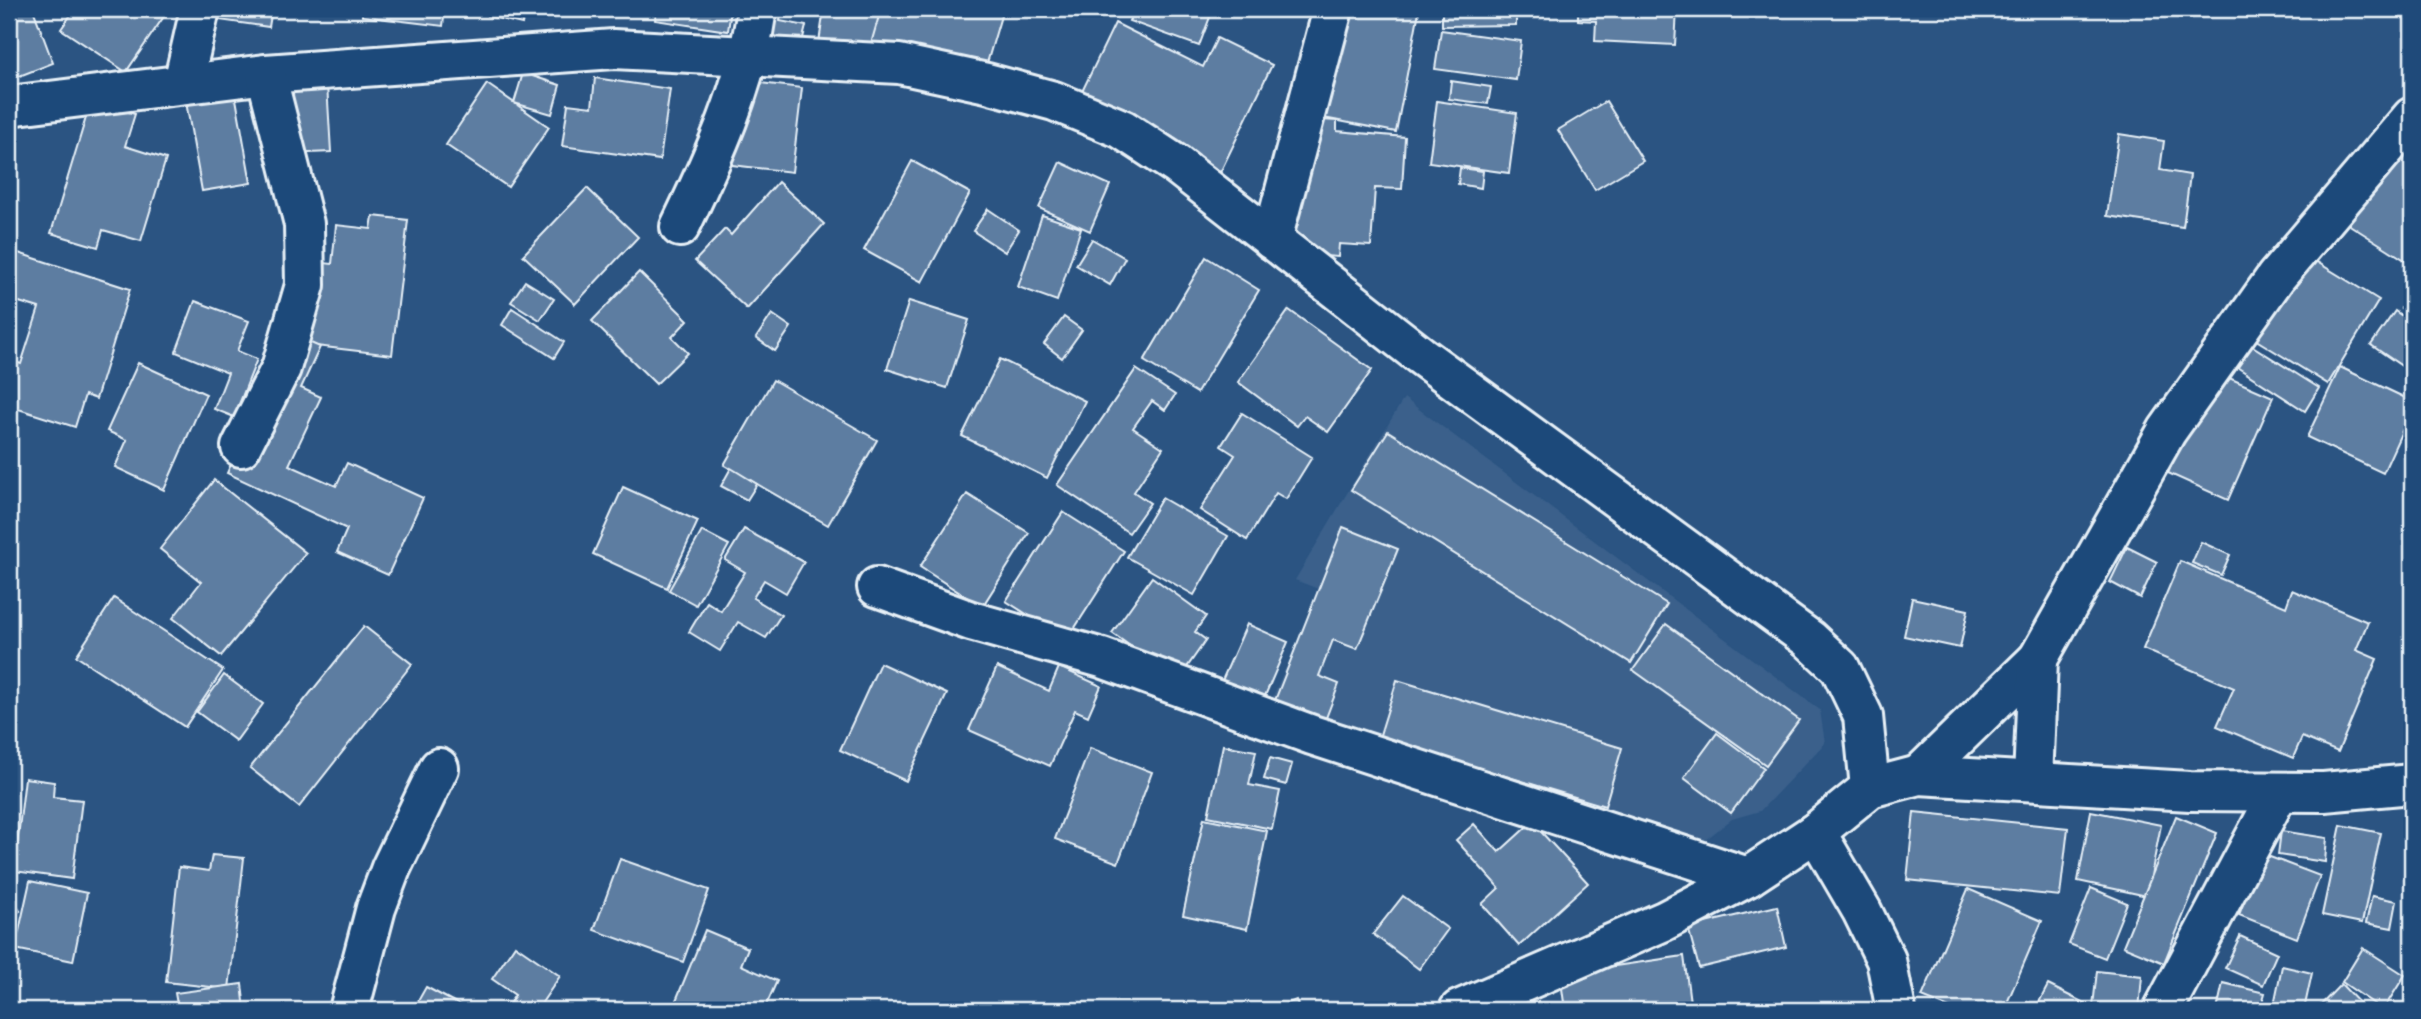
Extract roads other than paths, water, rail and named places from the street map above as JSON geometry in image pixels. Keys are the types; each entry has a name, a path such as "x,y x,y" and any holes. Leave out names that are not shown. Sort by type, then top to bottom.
{"street":[{"path":"183,84 200,9"},
{"path":"680,227 715,154 750,56 757,9"},
{"path":"1272,240 1333,9"},
{"path":"9,106 266,74 614,49 899,64 1054,101 1122,129 1177,164 1420,355 1809,639 1840,668 1863,716 1870,788"},
{"path":"241,447 281,368 305,285 304,225 266,74"},
{"path":"1919,775 2038,659 2168,431 2276,277 2412,117"},
{"path":"877,587 971,621 1102,658 1312,735 1748,877"},
{"path":"2034,781 2038,659"},
{"path":"349,1010 376,908 391,868 439,768"},
{"path":"1459,1010 1664,921 1748,877 1816,832 1870,788 1919,775 2190,791 2324,792 2412,784"},
{"path":"2163,1010 2278,792"},
{"path":"1816,832 1862,911 1886,960 1896,1010"}]}
